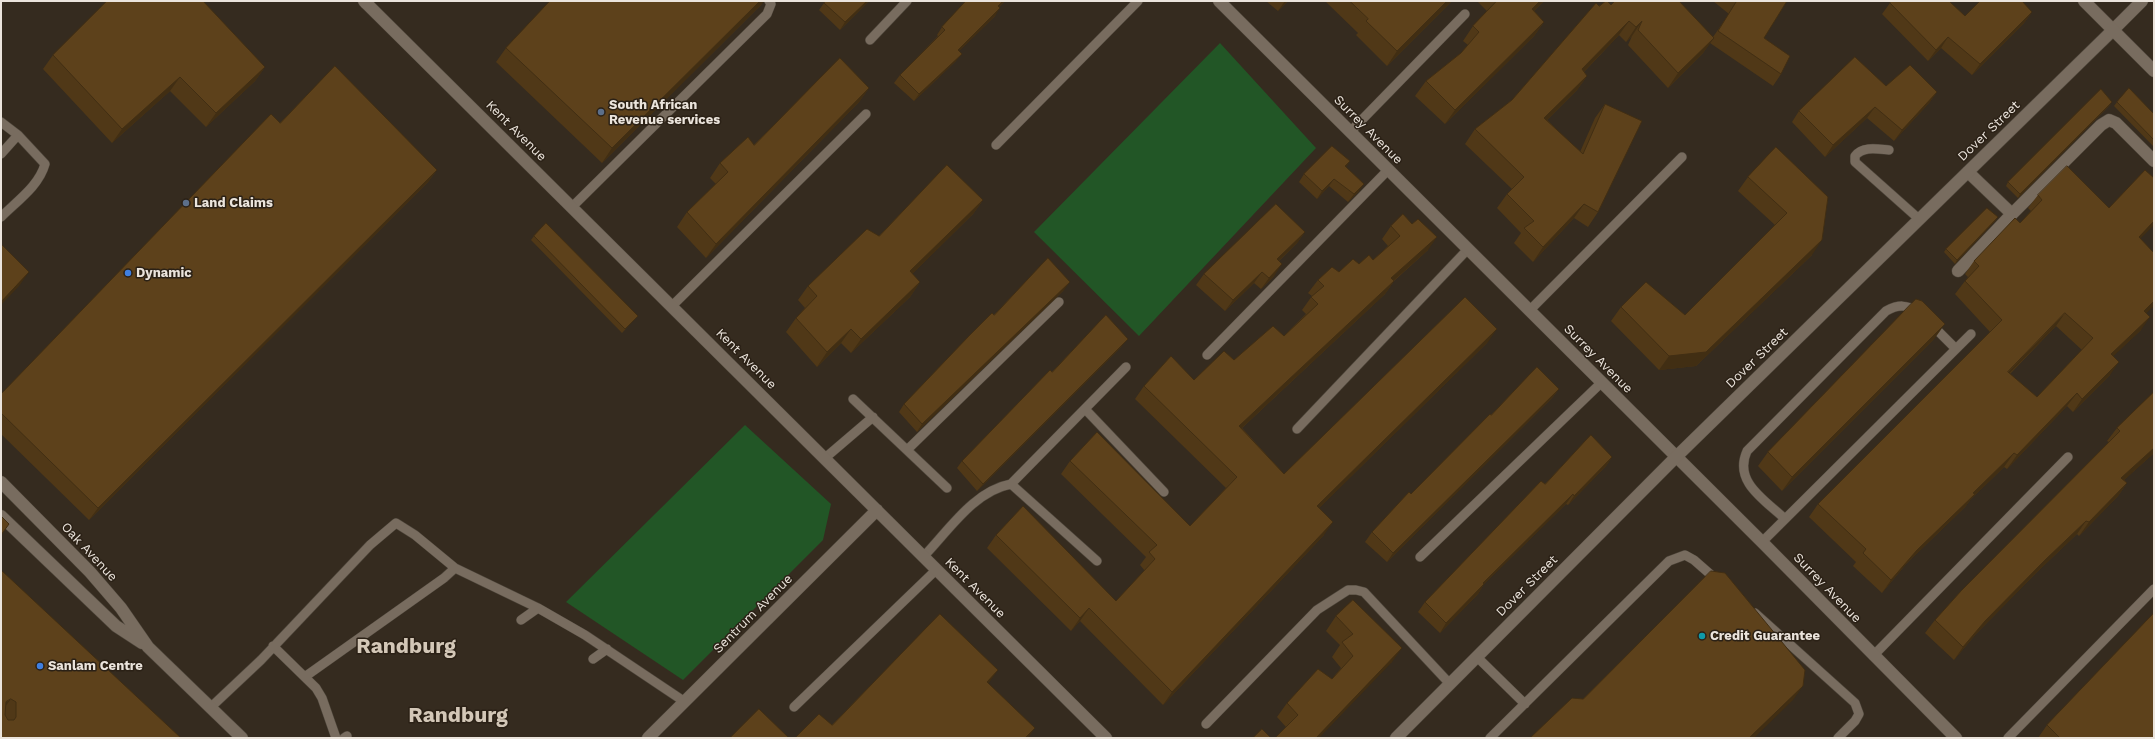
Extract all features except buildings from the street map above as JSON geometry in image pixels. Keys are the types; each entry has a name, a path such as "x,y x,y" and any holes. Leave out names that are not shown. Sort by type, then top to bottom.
{"street":[{"name":"Surrey Avenue","path":"1219,1 1762,542 1873,656 1956,738"},
{"path":"2084,1 2154,71"},
{"name":"Dover Street","path":"1396,738 1676,457 2142,1"},
{"name":"Kent Avenue","path":"366,2 1106,738"},
{"path":"1958,271 2012,214 2102,124 2109,120 2116,124 2154,161"},
{"path":"1968,172 2012,214"},
{"name":"Oak Avenue","path":"1,482 90,572 121,608 148,647 242,738"},
{"name":"Sentrum Avenue","path":"651,737 684,702 877,510"},
{"name":"Oak Avenue","path":"1,516 116,626 148,647"}],"lane":[{"path":"572,206 767,14 771,4 769,1"},
{"path":"870,40 907,1"},
{"path":"996,145 1138,1"},
{"path":"1350,132 1465,14"},
{"path":"672,306 866,114"},
{"path":"1,122 18,135 45,164 42,175 34,185 1,217"},
{"path":"1,154 18,135"},
{"path":"1889,150 1862,150 1855,156 1855,162 1919,219"},
{"path":"1529,311 1682,157"},
{"path":"1207,355 1388,170"},
{"path":"1297,429 1468,249"},
{"path":"907,450 1059,302"},
{"path":"1785,519 1749,485 1743,474 1742,462 1747,451 1886,311 1896,306 1908,306 1919,311 1956,350"},
{"path":"1762,542 1971,334"},
{"path":"924,556 982,496 998,487 1011,484 1126,368"},
{"path":"1420,557 1601,383"},
{"path":"853,399 947,488"},
{"path":"1085,409 1164,492"},
{"path":"825,458 873,417"},
{"path":"1873,656 2068,457"},
{"path":"1011,484 1097,560"},
{"path":"210,708 273,646 370,545 396,523 415,535 455,568 538,608 607,650 684,702"},
{"path":"1490,738 1674,559 1685,555 1694,560 1724,586"},
{"path":"306,676 444,578 455,568"},
{"path":"794,707 937,570"},
{"path":"2008,738 2154,589"},
{"path":"1206,724 1317,610 1348,590 1364,592 1450,684"},
{"path":"1748,607 1855,703 1859,714 1855,721 1838,738"},
{"path":"521,620 538,608"},
{"path":"273,646 306,676 316,688 322,698 336,738"},
{"path":"593,659 607,650"},
{"path":"1477,657 1525,704"}],"green space":[{"path":"1220,43 1316,148 1139,336 1034,232"},
{"path":"745,425 831,504 823,540 683,680 566,602"}],"place":[{"name":"South African Revenue services","path":"601,112"},
{"name":"Land Claims","path":"186,203"},
{"name":"Dynamic","path":"128,273"},
{"name":"Credit Guarantee","path":"1702,636"},
{"name":"Sanlam Centre","path":"40,666"}],"district":[{"name":"Randburg","path":"406,647"},
{"name":"Randburg","path":"458,716"}]}
